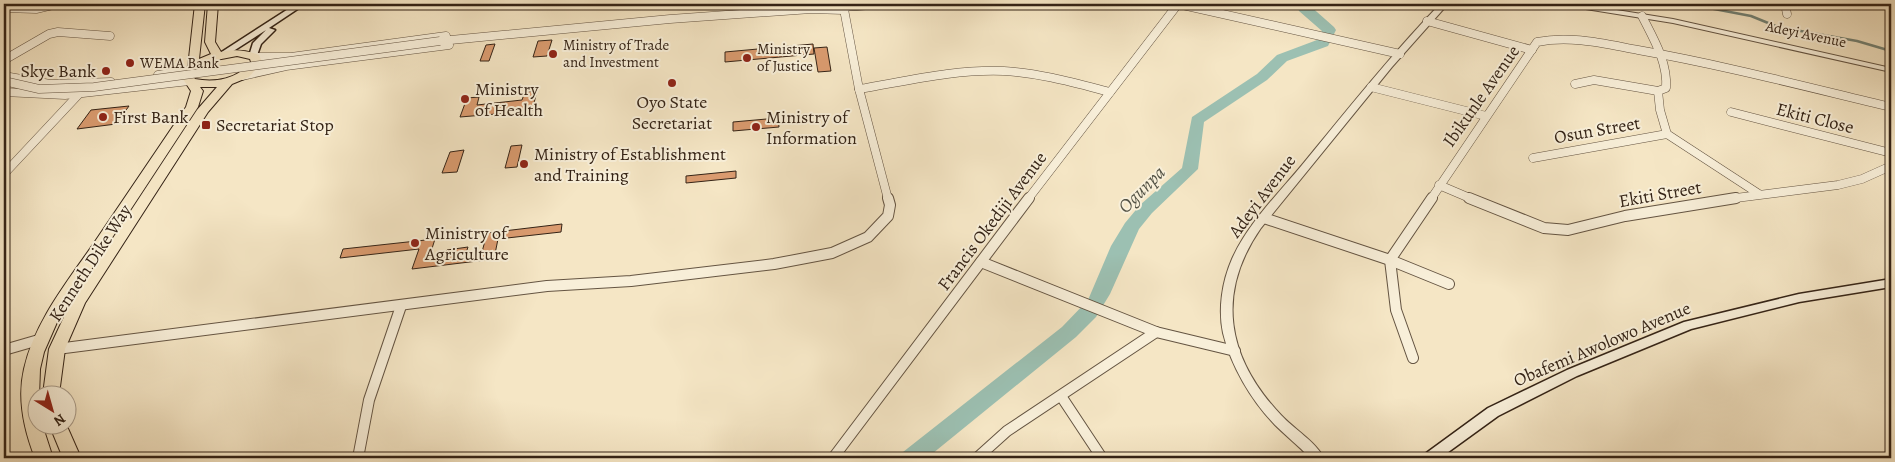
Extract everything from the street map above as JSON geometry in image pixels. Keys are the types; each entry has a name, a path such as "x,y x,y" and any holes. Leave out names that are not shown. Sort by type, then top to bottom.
{"highway":[{"name":"Kenneth Dike Way","path":"44,458 35,434 29,400 32,368 42,339 73,285 192,107 196,91 191,75 200,4"},
{"path":"213,4 210,42 220,56"},
{"path":"240,53 254,57 257,62 254,67 232,79 208,84 191,75 220,56 240,53"},
{"name":"Kenneth Dike Way","path":"52,384 57,349 78,302 203,110 232,79"},
{"path":"61,434 72,458"}],"main road":[{"path":"220,56 302,4"},
{"path":"254,57 257,43 262,37 312,4"},
{"name":"Obafemi Awolowo Avenue","path":"1430,458 1493,412 1572,373 1688,325 1799,298 1891,283"}],"street":[{"path":"4,8 36,10 57,4"},
{"path":"254,57 290,57 448,36 498,34 887,4"},
{"path":"1178,4 1400,54"},
{"name":"Francis Okediji Avenue","path":"834,458 1178,4"},
{"name":"Adeyi Avenue","path":"1318,457 1274,416 1242,368 1229,334 1225,300 1238,258 1264,218 1371,86 1444,4"},
{"name":"Adeyi Avenue","path":"1566,4 1642,16 1891,70"},
{"path":"1785,4 1787,14"},
{"path":"57,349 306,315 400,306 547,286 631,281 774,264 832,253 850,246 868,238 880,227 888,216 890,205 859,89 842,6"},
{"path":"1575,84 1594,80 1658,91 1666,88 1668,81 1659,53 1642,16"},
{"path":"1427,21 1532,50"},
{"path":"4,60 49,34 58,32 110,36"},
{"path":"4,81 40,89 94,87 498,34"},
{"path":"232,79 269,69 431,48 498,34"},
{"name":"Ibikunle Avenue","path":"1390,260 1532,50 1538,42 1551,38 1566,38 1659,53 1891,107"},
{"path":"859,89 951,74 988,71 1023,73 1064,79 1110,92"},
{"path":"4,76 42,83 85,84 191,75"},
{"path":"4,92 46,95 79,94 191,75"},
{"path":"1371,86 1486,116"},
{"path":"1658,91 1660,110 1668,134 1759,194"},
{"path":"4,174 79,94"},
{"name":"Ekiti Close","path":"1731,112 1891,153"},
{"name":"Osun Street","path":"1533,158 1668,134"},
{"name":"Ekiti Street","path":"1439,185 1532,224 1556,230 1568,230 1625,216 1759,194 1838,185 1862,179 1891,166"},
{"path":"1264,218 1390,260 1449,284"},
{"path":"1390,260 1391,291 1398,323 1413,358"},
{"path":"981,262 1156,332 1235,351"},
{"path":"358,458 359,442 366,414 400,306"},
{"path":"977,458 1007,431 1156,332"},
{"path":"4,350 42,339"},
{"path":"1061,396 1102,458"}],"building":[{"path":"552,40 547,56 533,57 538,41"},
{"path":"495,44 489,61 480,61 486,45"},
{"name":"Ministry of Justice","path":"813,44 814,54 725,62 725,52"},
{"path":"827,47 831,71 818,72 814,48"},
{"path":"537,91 532,111 460,117 467,98 479,97 477,105 522,100 525,92"},
{"name":"First Bank","path":"129,106 116,124 77,129 91,110"},
{"path":"778,118 779,127 733,131 733,122"},
{"path":"522,145 517,167 505,168 511,146"},
{"path":"464,150 457,172 442,173 450,152"},
{"path":"736,171 736,178 686,183 686,176"},
{"name":"Ministry of Agriculture","path":"562,224 561,232 498,239 494,259 412,269 419,249 340,258 343,249 435,239 429,258 445,256 447,250 468,247 466,253 482,252 487,233"}],"waterway":[{"name":"Ogunpa","path":"911,458 1031,360 1069,332 1089,312 1105,285 1120,246 1131,227 1146,209 1190,169 1197,120 1262,77 1282,58 1323,43 1329,30 1302,4"},
{"path":"1688,4 1751,16 1778,27 1857,41 1891,51"}],"place":[{"name":"Ministry of Trade and Investment","path":"553,54"},
{"name":"Ministry of Justice","path":"747,58"},
{"name":"WEMA Bank","path":"130,63"},
{"name":"Skye Bank","path":"106,71"},
{"name":"Oyo State Secretariat","path":"672,83"},
{"name":"Ministry of Health","path":"465,99"},
{"name":"First Bank","path":"103,117"},
{"name":"Secretariat Stop","path":"206,125"},
{"name":"Ministry of Information","path":"756,127"},
{"name":"Ministry of Establishment and Training","path":"524,164"},
{"name":"Ministry of Agriculture","path":"415,243"}]}
